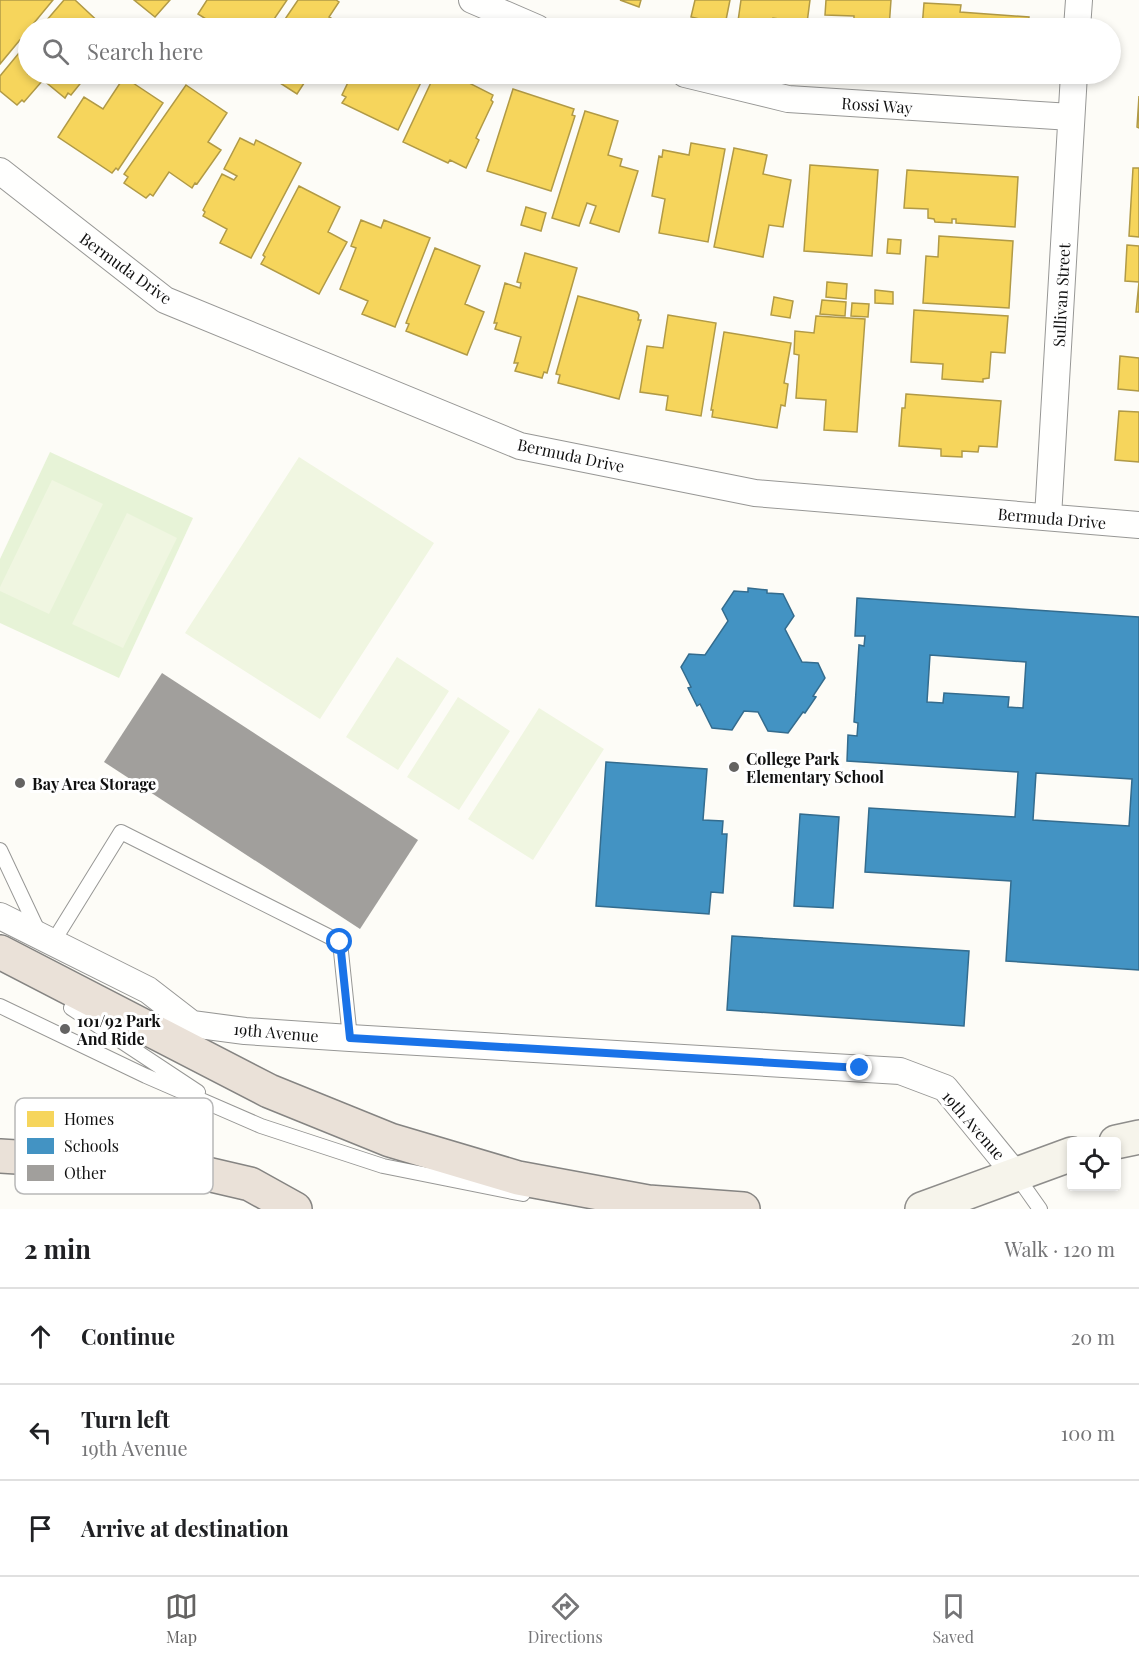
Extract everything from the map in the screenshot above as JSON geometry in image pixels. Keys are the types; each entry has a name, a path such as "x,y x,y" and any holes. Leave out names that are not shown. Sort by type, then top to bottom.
{"highway":[{"path":"0,951 269,1091 390,1140 518,1178 648,1202 743,1209"},
{"path":"0,1156 15,1157"},
{"path":"213,1175 250,1184 295,1209"}],"main road":[{"path":"1121,1141 1139,1137"},
{"name":"19th Avenue","path":"1016,1175 1067,1156"},
{"path":"922,1209 1016,1175"},
{"path":"979,1209 1016,1175"}],"street":[{"path":"472,0 514,18"},
{"path":"1078,18 1079,0"},
{"name":"Rossi Way","path":"726,84 788,99 1071,117"},
{"name":"Sullivan Street","path":"1048,517 1073,84"},
{"name":"Bermuda Drive","path":"0,171 165,300 520,446 754,493 1139,525"},
{"name":"19th Avenue","path":"0,915 148,990 192,1024 245,1031 350,1038 900,1071 945,1088 1016,1175"}],"lane":[{"path":"0,850 47,939 121,832 340,942 350,1038"},
{"path":"0,1006 197,1098"},
{"path":"71,1008 200,1093"},
{"path":"213,1105 261,1126 383,1166 514,1193 728,1209"},
{"path":"1016,1175 1040,1209"}],"green space":[{"path":"50,452 193,518 119,678 0,623 0,559"},
{"path":"299,457 434,543 320,719 185,633"},
{"path":"52,480 103,504 49,614 0,591 0,587"},
{"path":"127,513 177,538 123,648 72,624"},
{"path":"397,657 449,691 398,770 346,737"},
{"path":"458,697 510,731 459,810 407,777"},
{"path":"539,708 604,749 533,860 468,819"}],"building: Homes":[{"path":"0,0 53,0 38,18 18,18 18,42 0,64"},
{"path":"64,0 75,0 94,18 49,18"},
{"path":"134,0 170,0 155,17"},
{"path":"207,0 287,0 275,18 204,18 198,14"},
{"path":"298,0 336,0 339,2 329,17 331,18 286,18"},
{"path":"620,0 641,0 639,7"},
{"path":"695,0 730,0 726,18 691,17"},
{"path":"741,0 810,0 808,18 738,18"},
{"path":"826,0 891,0 890,18 825,15"},
{"path":"924,3 961,5 960,12 1029,17 1029,18 923,18"},
{"path":"18,54 18,84 40,84 24,102 22,100 17,105 0,91 0,76"},
{"path":"48,84 80,84 71,95 68,93 65,98"},
{"path":"119,84 134,84 163,103 118,170 116,168 112,173 58,137 84,97 103,109"},
{"path":"282,84 304,84 297,94"},
{"path":"347,84 420,84 398,130 342,103 346,97 342,95"},
{"path":"430,84 471,84 493,95 491,100 493,102 476,138 479,140 466,168 450,160 448,163 403,142"},
{"path":"186,85 227,113 208,142 221,150 192,188 169,172 153,196 150,194 146,198 124,183 128,177 124,174"},
{"path":"513,89 574,109 572,115 575,116 551,191 487,171"},
{"path":"1139,96 1139,128 1137,127"},
{"path":"585,111 618,121 608,155 622,159 620,166 638,171 619,232 590,223 596,206 587,203 579,226 552,218"},
{"path":"240,138 254,145 256,140 301,163 251,258 220,243 227,229 203,216 205,212 203,210 222,174 234,180 237,176 224,169"},
{"path":"691,143 725,149 708,242 659,233 665,199 652,196 659,156 662,157 663,150 689,155"},
{"path":"734,148 767,155 763,174 791,180 783,227 769,225 763,257 714,247"},
{"path":"810,165 878,170 872,256 804,251"},
{"path":"1133,168 1139,168 1139,237 1129,236"},
{"path":"907,170 1018,177 1015,227 956,223 956,219 952,219 952,223 935,222 934,219 928,218 928,209 904,208"},
{"path":"299,186 340,207 328,232 347,242 319,294 261,264 265,257 263,255"},
{"path":"526,207 546,213 541,231 521,225"},
{"path":"361,220 381,228 384,220 430,238 395,327 362,314 368,301 340,289 356,248 351,246"},
{"path":"939,236 1013,241 1009,308 923,303 926,256 938,257"},
{"path":"888,239 901,240 900,254 887,253"},
{"path":"1127,245 1139,246 1139,282 1125,281"},
{"path":"435,248 480,266 465,304 484,312 467,355 406,331 409,324 406,323"},
{"path":"525,253 577,268 547,373 544,372 542,378 515,371 518,363 514,363 521,337 495,329 497,323 494,323 505,283 520,288 521,283 517,282"},
{"path":"827,282 847,284 846,299 826,297"},
{"path":"1139,282 1139,312 1136,312"},
{"path":"875,290 893,292 893,304 875,303"},
{"path":"578,296 637,312 638,320 641,320 619,399 558,383 560,375 556,374"},
{"path":"774,297 793,301 790,318 771,315"},
{"path":"822,300 846,302 845,316 820,314"},
{"path":"852,303 869,304 868,317 851,316"},
{"path":"914,310 1008,316 1005,353 991,352 989,378 983,379 983,382 942,379 943,364 911,362"},
{"path":"668,315 716,323 701,416 666,410 668,396 640,392 647,346 663,348"},
{"path":"816,316 865,319 857,432 824,430 826,400 796,398 799,355 794,354 795,331 814,333"},
{"path":"724,332 791,343 784,383 788,384 785,406 781,405 777,428 712,417 713,410 711,410"},
{"path":"1120,356 1139,358 1139,391 1118,389"},
{"path":"906,394 1001,401 997,447 979,446 978,452 962,451 962,457 941,456 941,449 899,446 902,408 905,408"},
{"path":"1119,411 1139,412 1139,462 1115,460"}],"building: Schools":[{"path":"748,588 783,594 794,616 785,629 802,662 818,663 825,678 813,696 816,697 788,733 768,731 758,712 744,711 732,730 712,728 700,704 697,706 681,667 689,654 705,655 728,621 722,609 734,591 748,592"},
{"path":"857,598 1139,617 1139,970 1006,961 1011,881 865,872 869,808 1015,817 1018,772 847,761 848,735 857,736 858,723 854,722 859,645 864,646 865,636 855,636","holes":["930,655 1026,662 1023,708 1008,707 1009,697 944,693 943,703 927,702","1036,773 1132,779 1129,826 1033,820"]},
{"path":"606,762 707,769 703,820 723,821 722,834 727,834 723,893 711,892 709,914 596,906"},
{"path":"800,814 839,817 833,908 794,906"},
{"path":"732,936 969,951 964,1026 727,1010"}],"building: Other":[{"path":"162,673 418,840 360,929 104,762"}],"place":[{"name":"College Park Elementary School","path":"734,767"},
{"name":"Bay Area Storage","path":"20,783"},
{"name":"101/92 Park And Ride","path":"65,1029"}],"route":[{"path":"340,942 350,1038 860,1068"}]}
